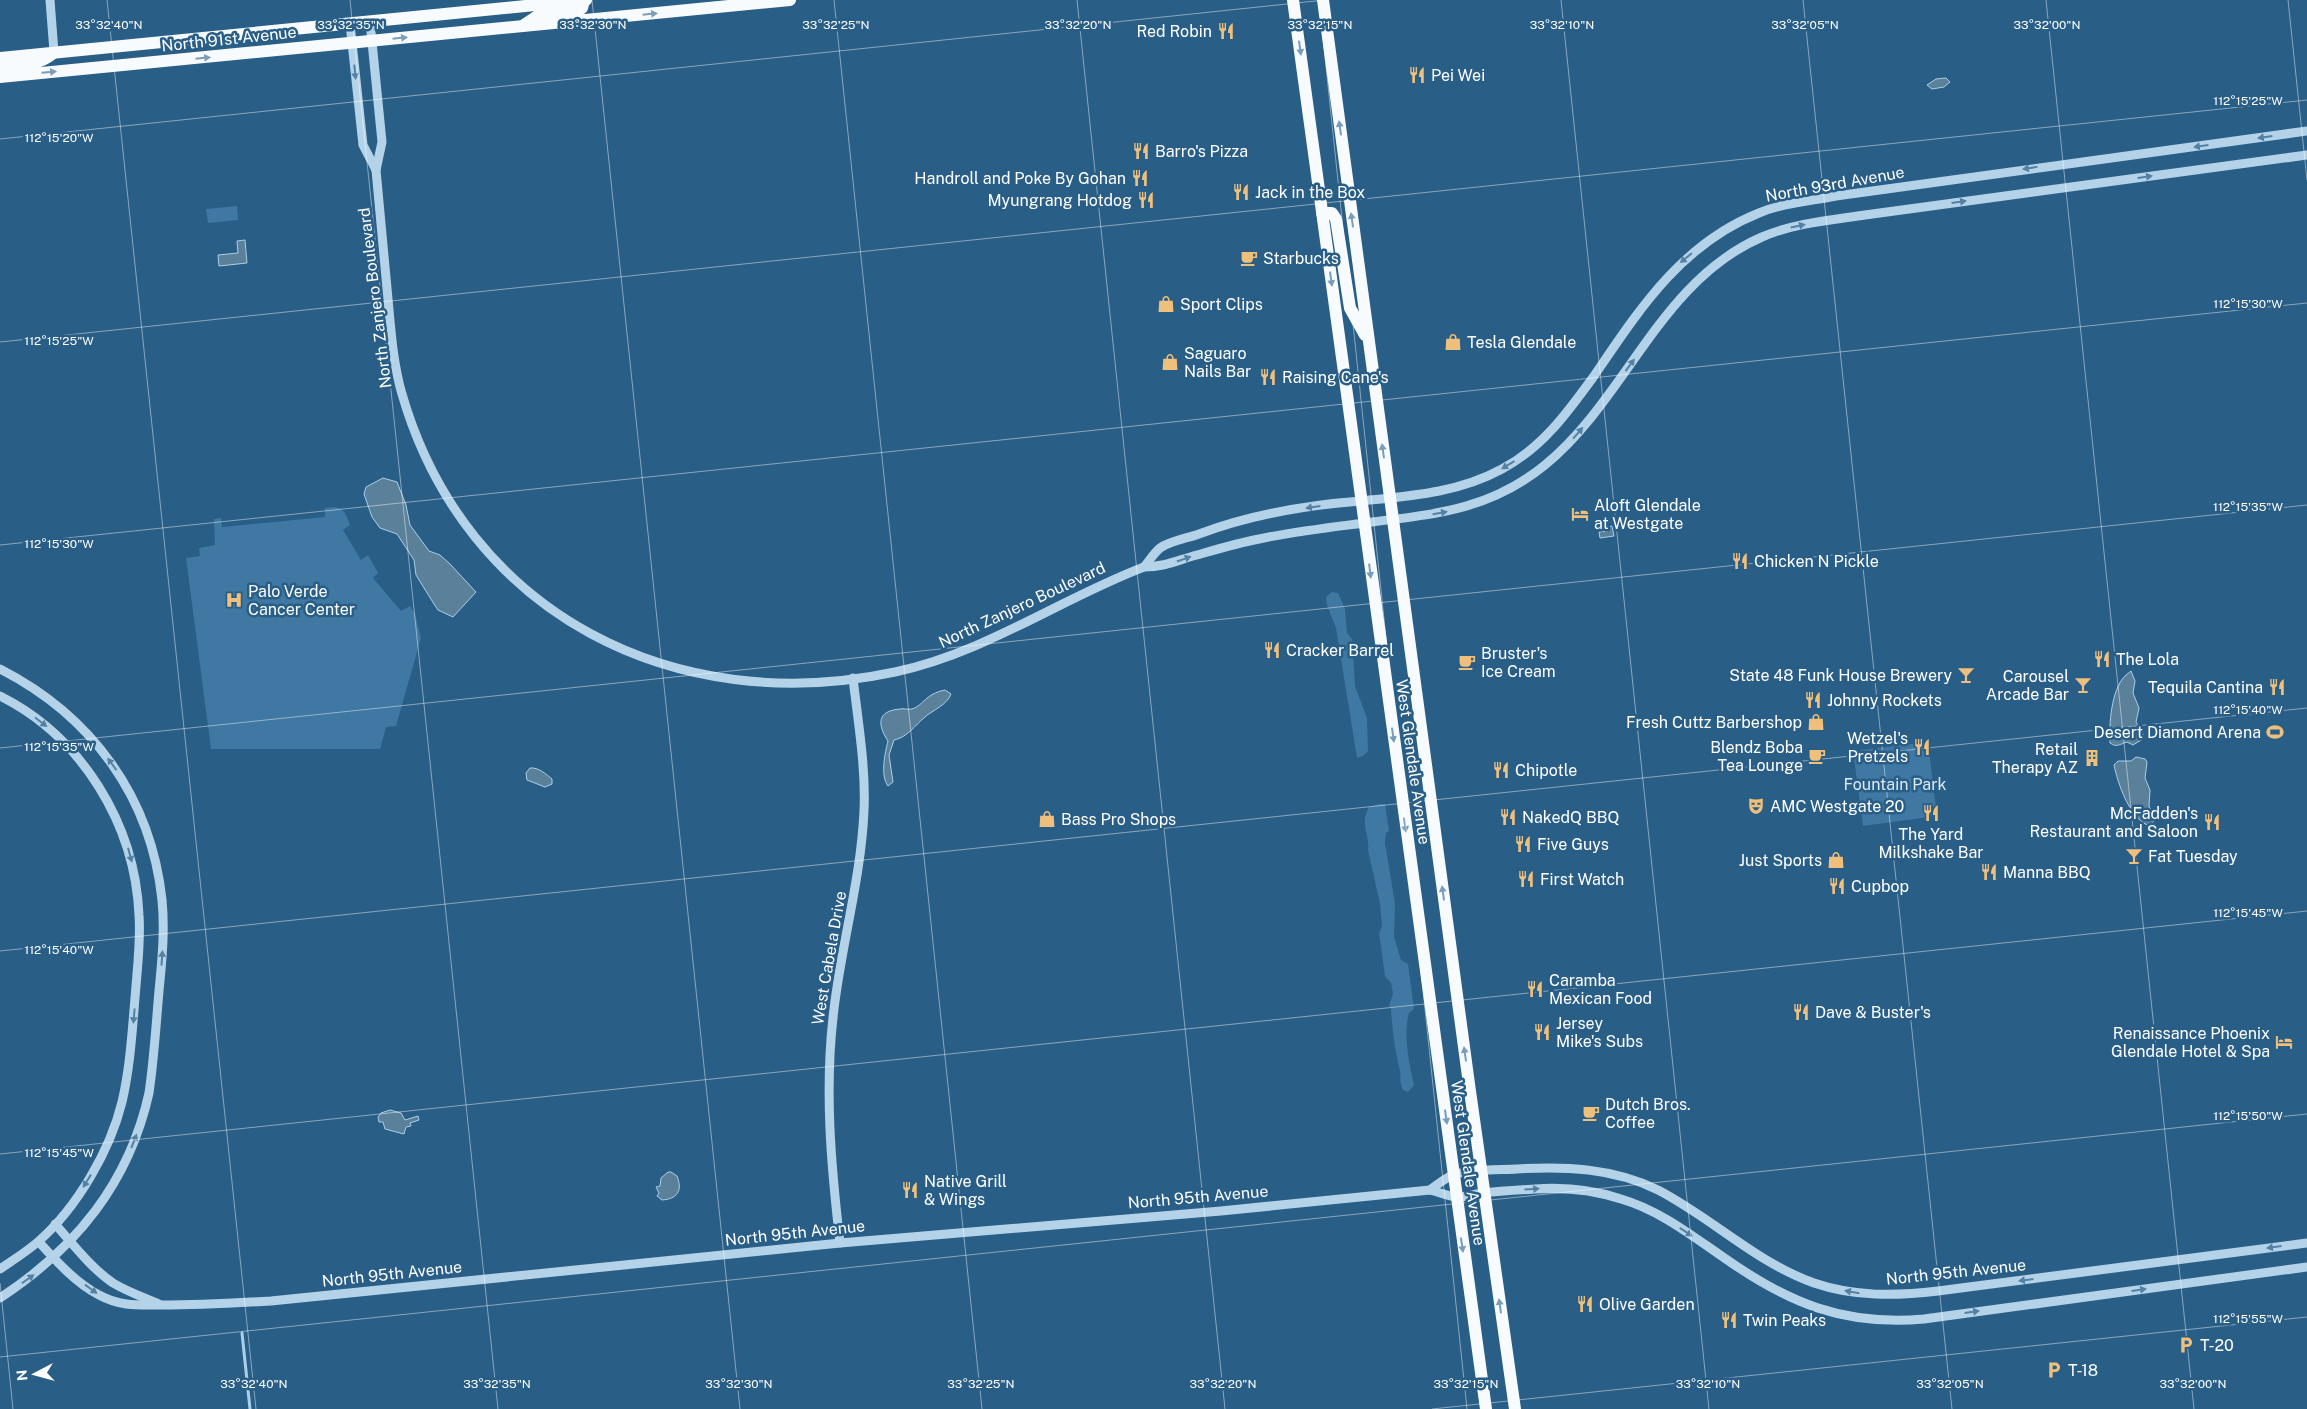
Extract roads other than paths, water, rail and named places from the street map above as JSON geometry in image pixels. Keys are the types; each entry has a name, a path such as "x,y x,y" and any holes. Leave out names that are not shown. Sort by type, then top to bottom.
{"main road":[{"name":"North 91st Avenue","path":"0,58 585,0"},
{"path":"522,26 539,15 578,11 582,8 585,0"},
{"name":"North 91st Avenue","path":"0,77 790,0"},
{"name":"West Glendale Avenue","path":"1293,0 1486,1409"},
{"name":"West Glendale Avenue","path":"1323,0 1389,499 1515,1409"},
{"path":"0,68 41,62 54,52"},
{"path":"1322,213 1332,213 1336,219 1350,308 1368,339"}],"street":[{"path":"50,0 54,52"},
{"name":"North Zanjero Boulevard","path":"370,22 382,142 376,170 393,348 403,398 420,445 450,504 498,564 536,599 584,631 631,653 667,665 712,676 766,681 821,681 853,678 896,672 953,655 1008,632 1114,579 1144,567 1163,567 1194,556 1258,539 1364,523"},
{"name":"North Zanjero Boulevard","path":"350,24 363,145 376,170"},
{"name":"North 93rd Avenue","path":"1361,500 1389,499 1440,492 1469,484 1503,469 1531,450 1562,419 1630,324 1668,275 1684,260 1726,230 1760,212 1874,190 2307,131"},
{"path":"1364,523 1438,514 1481,502 1514,486 1540,469 1581,430 1672,308 1691,287 1709,271 1737,251 1770,234 1794,227 1865,215 2307,155"},
{"name":"North Zanjero Boulevard","path":"1144,567 1161,547 1223,526 1300,508 1361,500"},
{"path":"0,669 32,687 61,708 95,742 118,772 137,806 151,841 162,902 162,961 153,1065 145,1111 120,1172 88,1223 54,1258 35,1274 0,1298"},
{"name":"West Cabela Drive","path":"840,1243 831,1162 829,1070 834,1009 857,884 864,809 864,784 853,678"},
{"path":"0,696 48,728 91,775 122,831 134,871 140,935 130,1056 121,1105 108,1144 85,1186 56,1224 39,1242 0,1269"},
{"name":"North 95th Avenue","path":"1430,1190 1453,1175 1481,1171 1565,1167 1626,1178 1670,1196 1782,1269 1815,1283 1865,1294 1884,1296 1921,1293 2307,1243"},
{"name":"North 95th Avenue","path":"39,1242 54,1258 91,1290 108,1300 137,1307 162,1305 194,1306 271,1301 840,1243 1221,1211 1430,1190 1456,1197 1535,1189 1571,1189 1623,1199 1658,1214 1762,1283 1801,1304 1839,1315 1880,1321 1924,1319 2307,1267"},
{"name":"North 95th Avenue","path":"56,1224 111,1282 162,1305"}],"waterway":[{"path":"242,1333 250,1409"}],"place":[{"name":"Red Robin","path":"1226,31"},
{"name":"Pei Wei","path":"1417,75"},
{"name":"Barro's Pizza","path":"1141,151"},
{"name":"Handroll and Poke By Gohan","path":"1140,178"},
{"name":"Jack in the Box","path":"1241,192"},
{"name":"Myungrang Hotdog","path":"1146,200"},
{"name":"Starbucks","path":"1249,258"},
{"name":"Sport Clips","path":"1166,304"},
{"name":"Tesla Glendale","path":"1453,342"},
{"name":"Saguaro Nails Bar","path":"1170,362"},
{"name":"Raising Cane's","path":"1268,377"},
{"name":"Aloft Glendale at Westgate","path":"1580,514"},
{"name":"Chicken N Pickle","path":"1740,561"},
{"name":"Palo Verde Cancer Center","path":"234,600"},
{"name":"Cracker Barrel","path":"1272,650"},
{"name":"The Lola","path":"2102,659"},
{"name":"Bruster's Ice Cream","path":"1467,662"},
{"name":"State 48 Funk House Brewery","path":"1966,675"},
{"name":"Carousel Arcade Bar","path":"2083,685"},
{"name":"Tequila Cantina","path":"2277,687"},
{"name":"Johnny Rockets","path":"1813,700"},
{"name":"Fresh Cuttz Barbershop","path":"1816,722"},
{"name":"Desert Diamond Arena","path":"2275,732"},
{"name":"Wetzel's Pretzels","path":"1922,747"},
{"name":"Blendz Boba Tea Lounge","path":"1817,756"},
{"name":"Retail Therapy AZ","path":"2092,758"},
{"name":"Chipotle","path":"1501,770"},
{"name":"AMC Westgate 20","path":"1756,806"},
{"name":"The Yard Milkshake Bar","path":"1931,813"},
{"name":"NakedQ BBQ","path":"1508,817"},
{"name":"Bass Pro Shops","path":"1047,819"},
{"name":"McFadden's Restaurant and Saloon","path":"2212,822"},
{"name":"Five Guys","path":"1523,844"},
{"name":"Fat Tuesday","path":"2134,856"},
{"name":"Just Sports","path":"1836,860"},
{"name":"Manna BBQ","path":"1989,872"},
{"name":"First Watch","path":"1526,879"},
{"name":"Cupbop","path":"1837,886"},
{"name":"Caramba Mexican Food","path":"1535,989"},
{"name":"Dave & Buster's","path":"1801,1012"},
{"name":"Jersey Mike's Subs","path":"1542,1032"},
{"name":"Renaissance Phoenix Glendale Hotel & Spa","path":"2284,1042"},
{"name":"Dutch Bros. Coffee","path":"1591,1113"},
{"name":"Native Grill & Wings","path":"910,1190"},
{"name":"Olive Garden","path":"1585,1304"},
{"name":"Twin Peaks","path":"1729,1320"},
{"name":"T-20","path":"2186,1345"},
{"name":"T-18","path":"2054,1370"}],"park label":[{"name":"Fountain Park","path":"1895,784"}]}
